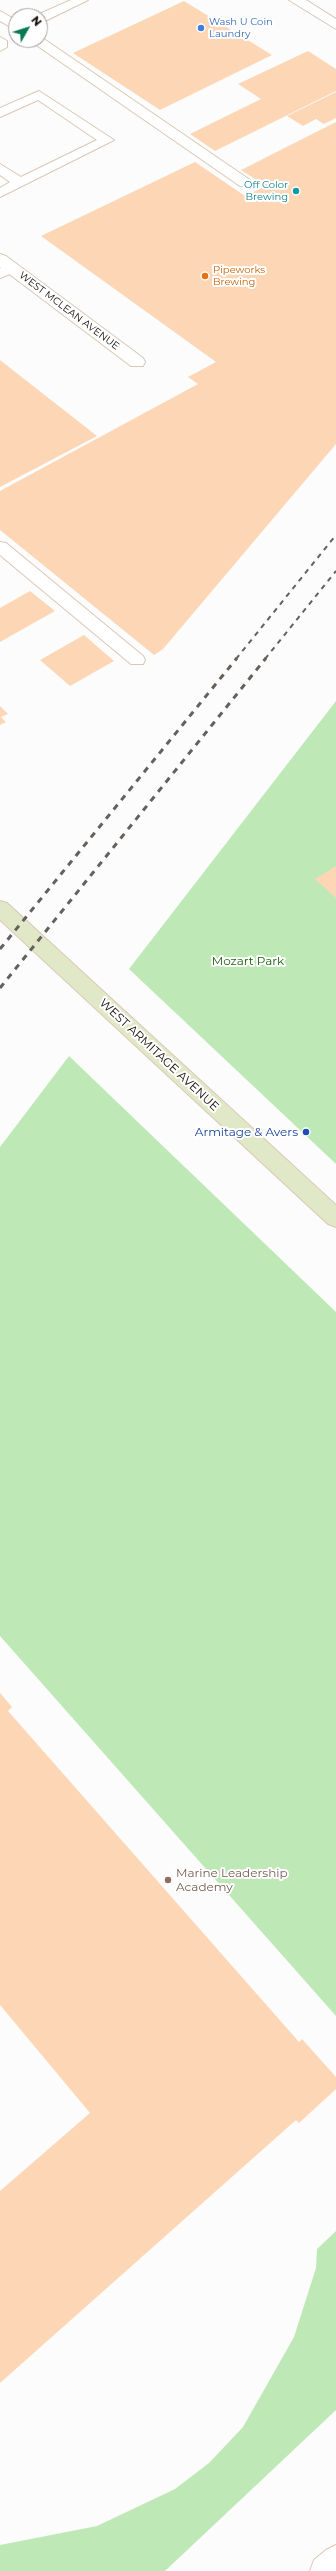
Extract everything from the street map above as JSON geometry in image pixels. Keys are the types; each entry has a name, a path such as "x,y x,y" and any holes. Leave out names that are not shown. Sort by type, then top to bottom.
{"main road":[{"name":"WEST ARMITAGE AVENUE","path":"0,908 336,1218"}],"street":[{"path":"296,0 336,25"},
{"name":"WEST MCLEAN AVENUE","path":"4,267 137,362"},
{"path":"325,2571 336,2560"}],"lane":[{"path":"48,15 82,0"},
{"path":"0,41 0,46"},
{"path":"48,48 245,183"},
{"path":"0,113 39,95 107,140 0,193"},
{"path":"0,168 20,183"},
{"path":"0,547 137,660"}],"green space":[{"name":"Mozart Park","path":"336,701 336,1164 129,969"},
{"path":"69,1056 336,1312 336,2016 0,1636 0,1147"},
{"path":"336,2231 336,2410 165,2571 0,2571 0,2545 97,2526 175,2489 209,2463 243,2427 294,2337 316,2268 317,2249"}],"building":[{"path":"184,1 272,55 160,110 73,53"},
{"path":"308,51 336,69 336,91 215,151 190,134 261,99 238,84"},
{"path":"336,92 336,118 324,124 316,119 303,126 287,116"},
{"path":"336,122 336,444 163,649 154,655 0,530 0,491 198,384 188,377 216,362 41,236 195,162 245,196 266,186 241,170"},
{"path":"0,360 97,436 0,487"},
{"path":"30,591 55,611 0,642 0,608"},
{"path":"84,635 114,661 70,686 40,660"},
{"path":"0,706 8,714 1,717 6,722 0,725"},
{"path":"336,866 336,898 315,879"},
{"path":"0,1693 12,1707 8,1711 299,2042 302,2039 336,2077 336,2089 299,2123 296,2120 0,2383 0,2191 90,2113 0,2005"}],"railway":[{"path":"236,659 336,535"},
{"path":"265,659 336,571"},
{"path":"0,949 237,658"},
{"path":"0,988 266,658"}],"place":[{"name":"Wash U Coin Laundry","path":"201,28"},
{"name":"Off Color Brewing","path":"296,191"},
{"name":"Pipeworks Brewing","path":"205,276"},
{"name":"Armitage & Avers","path":"306,1132"},
{"name":"Marine Leadership Academy","path":"168,1880"}]}
